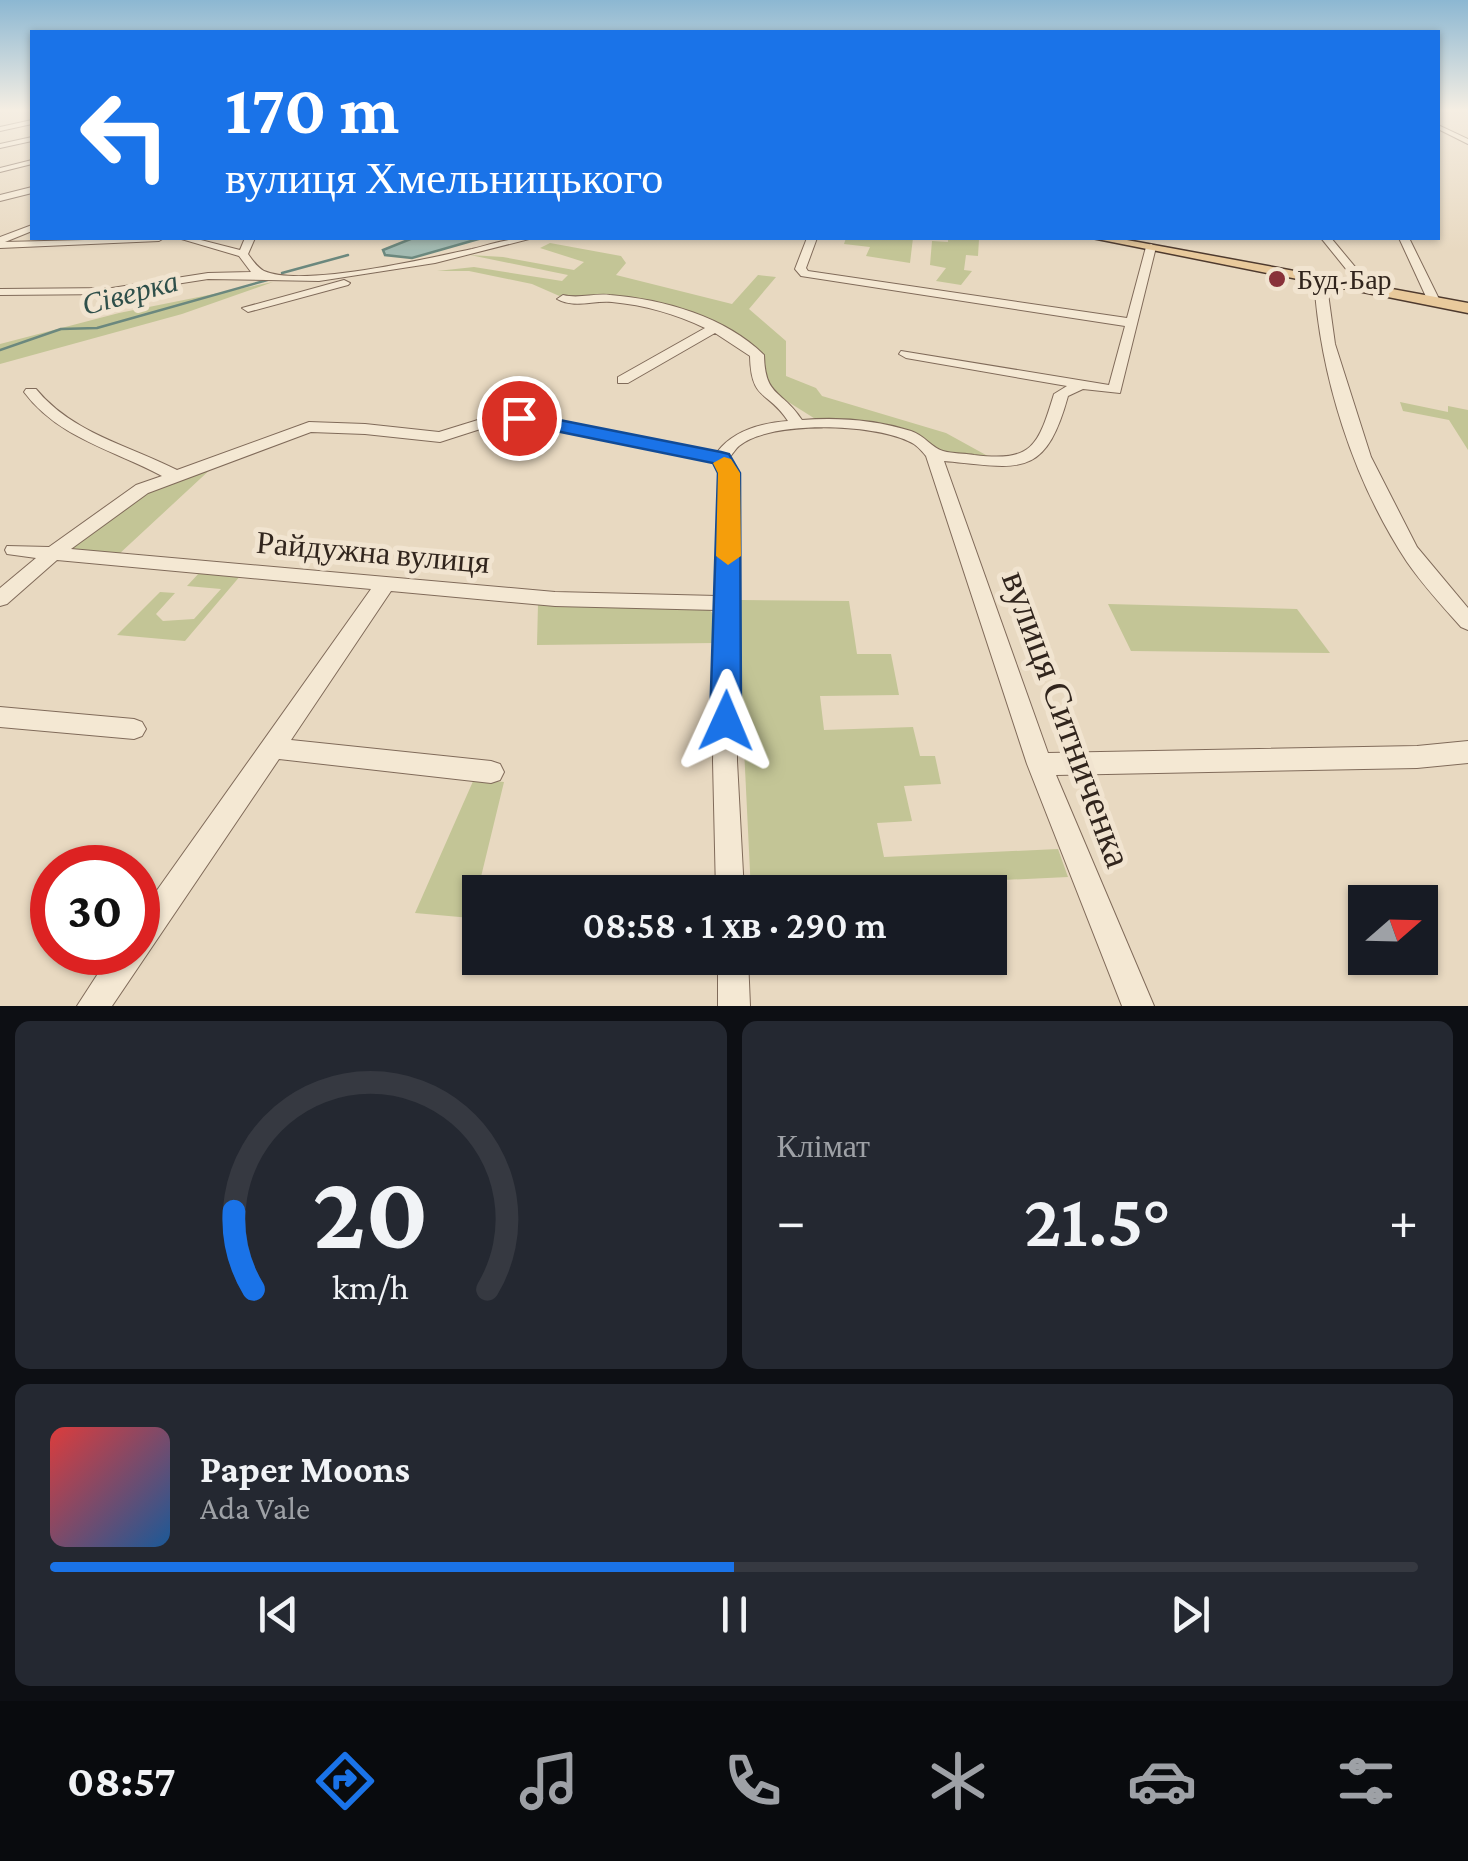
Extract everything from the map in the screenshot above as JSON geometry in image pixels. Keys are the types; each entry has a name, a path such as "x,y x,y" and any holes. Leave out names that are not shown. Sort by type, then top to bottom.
{"main road":[{"path":"1111,240 1468,308"}],"street":[{"path":"0,170 30,161"},
{"path":"0,198 30,190"},
{"path":"0,242 30,229"},
{"path":"0,242 80,240"},
{"path":"191,240 244,254"},
{"path":"249,240 244,254 250,267 265,275"},
{"path":"0,292 112,290 208,276 335,276 518,240"},
{"path":"811,240 800,269 805,274 1132,323"},
{"path":"1328,240 1368,288"},
{"path":"1405,240 1434,301"},
{"path":"906,354 1078,386 1118,388 1151,246"},
{"path":"248,308 411,262"},
{"path":"1320,279 1331,364 1390,518 1410,553 1468,622"},
{"path":"563,299 625,301 672,310 714,328 756,355 755,378 760,389 790,411 796,422"},
{"path":"623,380 714,328"},
{"path":"721,458 724,451 743,438 796,422 902,432 926,444 934,455 1005,463 1029,458 1046,443 1053,431 1061,394 1078,386"},
{"path":"31,392 40,406 68,426 143,457 174,476"},
{"path":"0,598 110,509 174,476 309,428 365,429 440,438 503,418 519,418 721,458"},
{"name":"вулиця Ситниченка","path":"934,455 1039,764 1138,1006"},
{"path":"721,458 729,473 725,760 729,875"},
{"name":"Райдужна вулиця","path":"14,550 555,599 728,603"},
{"path":"160,910 386,583"},
{"path":"0,718 134,729"},
{"path":"273,744 284,750 492,772"},
{"path":"1039,764 1418,757 1468,752"},
{"path":"93,1006 114,975"},
{"path":"733,975 734,1006"}],"green space":[{"path":"845,240 913,240 910,263 866,256 870,247 844,244"},
{"path":"979,240 978,256 966,255 964,270 972,271 961,285 936,281 946,268 930,265 932,241"},
{"path":"550,243 621,256 626,263 616,275 732,304 758,275 776,277 749,309 786,341 786,376 816,388 822,396 946,433 995,460 942,453 917,435 817,420 766,388 761,366 719,324 612,297 564,298 532,284 469,271 437,271 474,267 562,281 568,275 470,255 574,270 584,262 540,248"},
{"path":"273,282 182,314 0,364 0,344 119,313"},
{"path":"1400,402 1448,412 1448,406 1468,410 1468,450 1449,420 1403,411"},
{"path":"214,466 118,555 67,551 146,492"},
{"path":"200,572 241,575 185,641 117,635 160,592 175,593 156,614 163,621 194,619 221,589 187,586"},
{"path":"741,600 849,601 857,654 891,654 899,695 820,696 824,730 913,727 920,756 935,756 941,784 904,786 912,821 877,823 884,857 1058,849 1068,877 1007,880 1007,875 750,875 737,604"},
{"path":"538,604 709,609 713,614 714,643 537,645"},
{"path":"1108,604 1297,609 1330,653 1131,651"},
{"path":"474,779 504,782 481,875 462,875 462,917 415,913"}],"shaded area":[{"path":"408,240 475,240 412,258 385,255 383,250"}],"waterway":[{"name":"Сіверка","path":"282,273 348,255"},
{"name":"Сіверка","path":"0,350 61,329 97,328 271,279"}],"slow traffic":[{"path":"724,463 729,473 728,556"}],"place":[{"name":"Буд-Бар","path":"1277,279"}],"route":[{"path":"519,418 721,458 729,473 726,721"}]}
